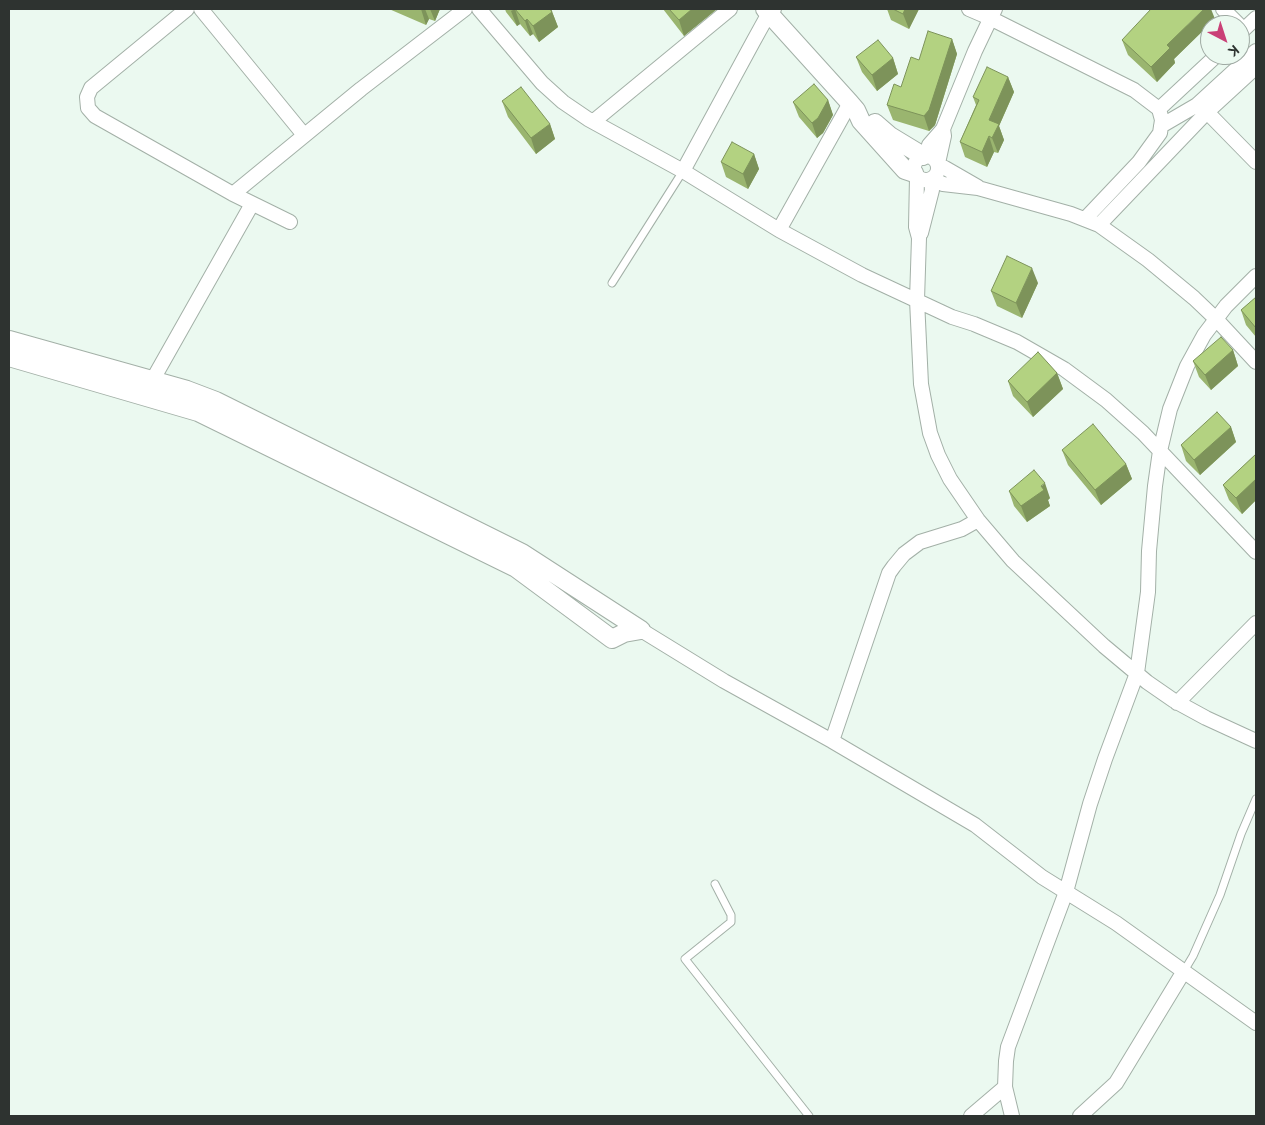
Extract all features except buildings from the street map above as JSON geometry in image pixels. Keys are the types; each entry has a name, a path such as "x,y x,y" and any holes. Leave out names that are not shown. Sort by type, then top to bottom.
{"street":[{"path":"187,9 88,92 87,102 91,112 252,204 290,222"},
{"path":"201,9 304,135"},
{"path":"234,194 304,135 465,9"},
{"path":"479,9 542,83 563,102 683,171 779,230 862,275 952,317 982,326 1017,342 1064,369 1106,400 1160,451 1256,552"},
{"path":"594,121 730,9"},
{"path":"969,9 992,13 1134,90 1159,109 1162,120 1160,132 1139,162 1085,219"},
{"path":"683,171 769,10 853,106 861,121 905,170 924,181 932,179 938,172 931,160"},
{"path":"931,160 944,136 943,129 992,13"},
{"path":"1161,126 1197,105 1256,51"},
{"path":"1159,109 1206,65"},
{"path":"1099,225 1207,112 1256,67"},
{"path":"853,106 868,116 890,136 978,188"},
{"path":"779,230 853,106"},
{"path":"1207,112 1256,162"},
{"path":"931,160 916,161 914,165 916,175 916,227 919,238 917,300 921,384 930,433 947,473 978,520 1030,578 1104,646 1177,703 1256,741"},
{"path":"932,179 942,184 978,188 1085,219 1099,225 1171,278 1216,319 1256,362"},
{"path":"919,238 924,227 931,198 932,179"},
{"path":"152,380 252,204"},
{"path":"1012,1116 1004,1075 1008,1047 1066,892 1105,759 1137,673 1148,592 1151,519 1160,451 1170,409 1195,350 1232,298 1256,276"},
{"path":"9,340 187,390 216,401 522,554 724,681 832,740 976,825 1042,877 1116,923 1256,1023"},
{"path":"9,357 198,412 516,568 612,639 624,632 641,630"},
{"path":"832,740 889,573 904,554 920,542 962,529 978,520"},
{"path":"1177,703 1256,623"},
{"path":"1080,1116 1116,1083 1184,971"},
{"path":"971,1116 1005,1087"}],"lane":[{"path":"612,282 683,171"},
{"path":"1184,971 1220,894 1241,834 1256,799"},
{"path":"715,884 731,915 731,922 685,959 810,1116"}]}
